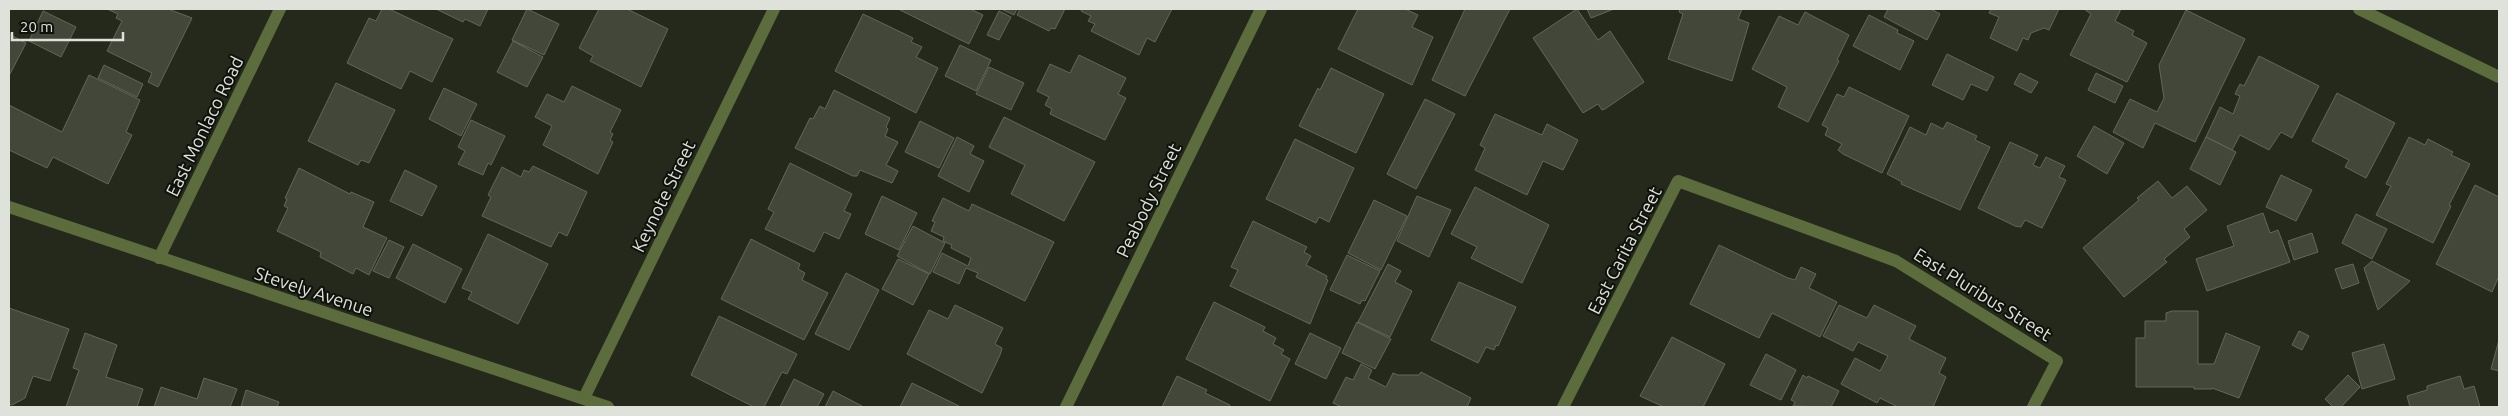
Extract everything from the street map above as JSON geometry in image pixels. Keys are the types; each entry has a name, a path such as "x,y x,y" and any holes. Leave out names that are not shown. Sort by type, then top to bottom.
{"street":[{"name":"East Monlaco Road","path":"159,258 280,9"},
{"name":"Keynote Street","path":"584,398 774,9"},
{"name":"Peabody Street","path":"1066,407 1261,9"},
{"path":"2359,9 2499,77"},
{"name":"East Carita Street","path":"1563,407 1678,181 1896,262"},
{"name":"Stevely Avenue","path":"9,208 608,407"},
{"name":"East Pluribus Street","path":"1896,262 2057,360 2034,407"}],"building":[{"path":"107,9 168,9 192,18 158,87 148,82 152,73 107,51 122,21 116,18 118,14"},
{"path":"382,9 389,9 453,39 432,82 410,71 401,89 347,63 369,18 376,21"},
{"path":"436,9 488,9 480,26 465,19 463,22"},
{"path":"527,9 559,24 544,55 512,40"},
{"path":"599,9 627,9 668,29 641,87 590,61 593,56 579,48"},
{"path":"898,9 970,9 983,15 969,44"},
{"path":"1001,9 1017,9 1014,15"},
{"path":"1020,9 1065,9 1055,29 1051,28 1049,31 1017,15"},
{"path":"1082,9 1172,9 1155,42 1147,38 1139,55 1091,31 1095,24 1088,21 1091,16 1081,11"},
{"path":"1358,9 1405,9 1418,15 1412,27 1433,37 1412,85 1338,49"},
{"path":"1465,9 1510,9 1465,96 1432,80"},
{"path":"1577,9 1598,40 1610,31 1644,82 1605,109 1602,110 1598,104 1583,113 1533,38"},
{"path":"1587,9 1614,9 1591,18"},
{"path":"1680,9 1742,9 1738,19 1749,23 1732,81 1668,59 1683,14 1679,12"},
{"path":"1888,9 1931,9 1940,14 1927,40 1884,17"},
{"path":"1991,9 2059,9 2049,30 2044,28 2031,33 2028,40 2023,38 2017,51 1990,38 1999,17 1989,13"},
{"path":"2084,9 2121,9 2115,21 2134,31 2132,35 2147,43 2127,82 2070,55 2091,14"},
{"path":"2186,10 2245,39 2195,142 2155,123 2143,148 2113,132 2130,99 2157,112 2164,98 2159,65"},
{"path":"43,11 76,27 61,57 29,41"},
{"path":"999,11 1011,17 999,40 987,35"},
{"path":"1805,12 1849,35 1837,60 1839,61 1808,122 1778,107 1787,87 1752,69 1779,16 1798,25"},
{"path":"863,14 913,38 911,42 922,47 916,57 938,68 916,113 835,71"},
{"path":"1869,15 1898,30 1897,33 1914,41 1900,70 1853,46"},
{"path":"9,34 26,43 10,74 9,73"},
{"path":"513,41 543,57 527,87 497,72"},
{"path":"960,45 991,60 976,91 945,76"},
{"path":"1947,54 1994,77 1987,91 1971,84 1963,100 1932,85"},
{"path":"1079,55 1126,78 1118,94 1126,98 1105,140 1050,114 1052,109 1045,105 1049,97 1037,91 1050,64 1070,73"},
{"path":"2259,56 2319,86 2292,138 2281,132 2269,150 2240,135 2232,150 2206,137 2220,107 2233,114 2240,96 2235,94 2240,84 2244,86"},
{"path":"104,65 143,84 137,97 98,78"},
{"path":"989,67 1024,83 1011,110 976,94"},
{"path":"1331,68 1384,94 1356,153 1299,126 1318,88 1320,90"},
{"path":"2020,73 2038,82 2031,93 2014,84"},
{"path":"2096,73 2123,86 2115,103 2088,90"},
{"path":"89,75 140,100 126,132 132,135 108,184 53,157 47,168 9,150 9,105 62,132"},
{"path":"336,83 395,110 369,163 361,160 358,165 308,141"},
{"path":"572,86 621,110 610,132 613,134 610,140 613,142 598,174 543,145 552,126 535,117 547,94 564,102"},
{"path":"1849,87 1909,116 1882,173 1843,154 1838,150 1842,144 1825,135 1828,128 1822,125 1837,94 1844,97"},
{"path":"444,88 477,104 461,136 429,119"},
{"path":"834,90 890,118 885,136 898,142 886,165 898,171 892,183 860,170 857,176 853,176 795,148 810,118 813,119 820,106 825,109"},
{"path":"2337,93 2395,123 2366,178 2345,167 2349,160 2312,141"},
{"path":"1425,99 1455,114 1416,189 1387,174"},
{"path":"1495,114 1542,135 1547,124 1578,140 1563,170 1543,161 1527,195 1475,170 1485,148 1480,145"},
{"path":"1004,117 1095,162 1064,221 1011,194 1025,165 989,147"},
{"path":"471,120 505,136 491,165 488,163 483,175 458,164 465,151 458,147"},
{"path":"920,121 954,138 939,168 905,152"},
{"path":"1947,122 1977,136 1975,140 1990,147 1960,210 1901,184 1902,182 1887,174 1910,127 1926,135 1931,123 1943,129"},
{"path":"2094,126 2124,143 2107,174 2077,156"},
{"path":"957,137 974,146 970,154 984,161 969,192 938,176"},
{"path":"2206,137 2236,152 2220,185 2190,169"},
{"path":"2409,137 2425,145 2428,139 2453,152 2451,155 2470,164 2449,205 2451,206 2433,243 2376,215 2391,186 2386,184"},
{"path":"1295,139 1354,168 1329,222 1319,217 1316,223 1266,199"},
{"path":"2010,142 2038,155 2033,165 2040,168 2046,157 2065,166 2059,177 2066,180 2042,228 2025,220 2021,227 2015,226 1978,208"},
{"path":"790,163 852,194 844,211 851,214 839,239 824,232 814,252 765,229 774,212 768,209"},
{"path":"533,166 587,192 567,236 559,232 551,247 482,216 491,197 488,195 502,167 521,177 524,170 529,172"},
{"path":"299,168 350,194 351,192 374,202 363,227 387,238 369,275 356,268 353,274 320,257 321,252 277,231 288,208 284,206 287,199 285,198"},
{"path":"405,170 437,186 422,216 390,201"},
{"path":"2281,175 2312,190 2296,221 2266,207"},
{"path":"2158,181 2172,198 2187,186 2207,210 2184,229 2190,237 2164,259 2167,262 2124,297 2083,248 2139,200 2137,198"},
{"path":"2475,185 2499,197 2499,276 2492,292 2436,264"},
{"path":"1475,187 1549,225 1522,283 1471,258 1477,247 1451,234"},
{"path":"882,196 917,213 899,250 865,234"},
{"path":"1417,196 1451,210 1429,257 1397,241"},
{"path":"943,198 969,211 972,204 1054,242 1025,301 976,277 978,273 966,268 959,284 933,272 942,253 968,266 971,258 951,248 952,245 943,241 944,237 931,231 935,222 932,221"},
{"path":"1374,200 1407,216 1381,270 1348,253"},
{"path":"2263,213 2270,233 2278,230 2290,262 2207,291 2196,259 2234,246 2227,226"},
{"path":"2356,214 2387,229 2372,259 2342,243"},
{"path":"1253,221 1307,247 1304,252 1311,256 1306,265 1327,276 1326,279 1328,280 1310,324 1230,286 1238,270 1231,267"},
{"path":"913,226 945,243 930,274 897,256"},
{"path":"2312,233 2318,252 2294,260 2288,241"},
{"path":"488,234 548,264 518,324 468,299 472,292 462,288"},
{"path":"751,239 800,264 798,269 805,273 802,280 828,293 804,340 721,299"},
{"path":"389,240 404,247 389,278 373,271"},
{"path":"413,244 462,269 445,303 396,278"},
{"path":"1719,245 1788,278 1795,280 1801,267 1816,274 1809,288 1837,302 1820,337 1772,313 1759,338 1690,304"},
{"path":"1347,255 1380,271 1365,301 1362,300 1360,304 1330,290"},
{"path":"898,259 929,274 913,305 882,289"},
{"path":"2372,261 2410,281 2378,310 2364,268"},
{"path":"1388,264 1401,271 1395,282 1412,291 1390,337 1358,322"},
{"path":"2353,264 2359,283 2342,289 2335,269"},
{"path":"846,273 879,290 849,350 815,334"},
{"path":"1459,282 1516,307 1498,346 1496,345 1494,350 1486,347 1478,363 1431,340"},
{"path":"1214,302 1265,327 1263,331 1276,338 1273,344 1284,350 1281,354 1290,359 1270,401 1186,359"},
{"path":"955,305 1003,328 995,344 1002,348 1000,355 982,393 907,354 929,310 948,319"},
{"path":"1839,305 1867,318 1874,305 1916,326 1909,339 1946,358 1939,373 1946,377 1933,407 1898,407 1880,398 1877,403 1841,384 1855,358 1880,371 1888,356 1858,342 1853,351 1823,336"},
{"path":"9,308 69,329 50,381 33,376 25,398 12,405 9,404"},
{"path":"2172,311 2198,311 2198,364 2214,364 2226,333 2260,347 2239,398 2212,388 2136,387 2136,338 2145,338 2145,321 2166,321 2166,313"},
{"path":"719,316 797,354 787,374 782,372 764,407 754,407 691,375"},
{"path":"1357,322 1391,339 1375,369 1342,353"},
{"path":"2299,331 2309,336 2302,350 2292,345"},
{"path":"85,333 117,345 106,377 143,389 137,407 66,407 79,370 73,368"},
{"path":"1310,333 1341,348 1326,379 1295,364"},
{"path":"1672,337 1725,364 1703,407 1664,407 1640,396"},
{"path":"2499,340 2499,371 2491,369"},
{"path":"2384,344 2395,379 2362,389 2352,353"},
{"path":"1766,354 1796,370 1781,400 1750,385"},
{"path":"1361,364 1372,370 1368,378 1386,387 1393,373 1398,375 1419,375 1421,372 1471,398 1467,407 1342,407 1333,403 1346,377 1353,380"},
{"path":"1803,375 1839,391 1831,407 1793,406 1795,402 1791,400"},
{"path":"2348,375 2360,387 2341,407 2333,407 2325,399"},
{"path":"1177,376 1207,390 1205,393 1230,405 1229,407 1162,407"},
{"path":"2460,376 2464,389 2474,386 2480,407 2410,407 2407,396 2427,390 2427,386"},
{"path":"204,378 237,389 230,407 154,407 161,387 197,399"},
{"path":"794,379 824,394 817,407 780,407"},
{"path":"912,383 959,406 900,407"},
{"path":"246,390 279,402 277,407 241,407"},
{"path":"833,391 862,406 825,407"}]}
